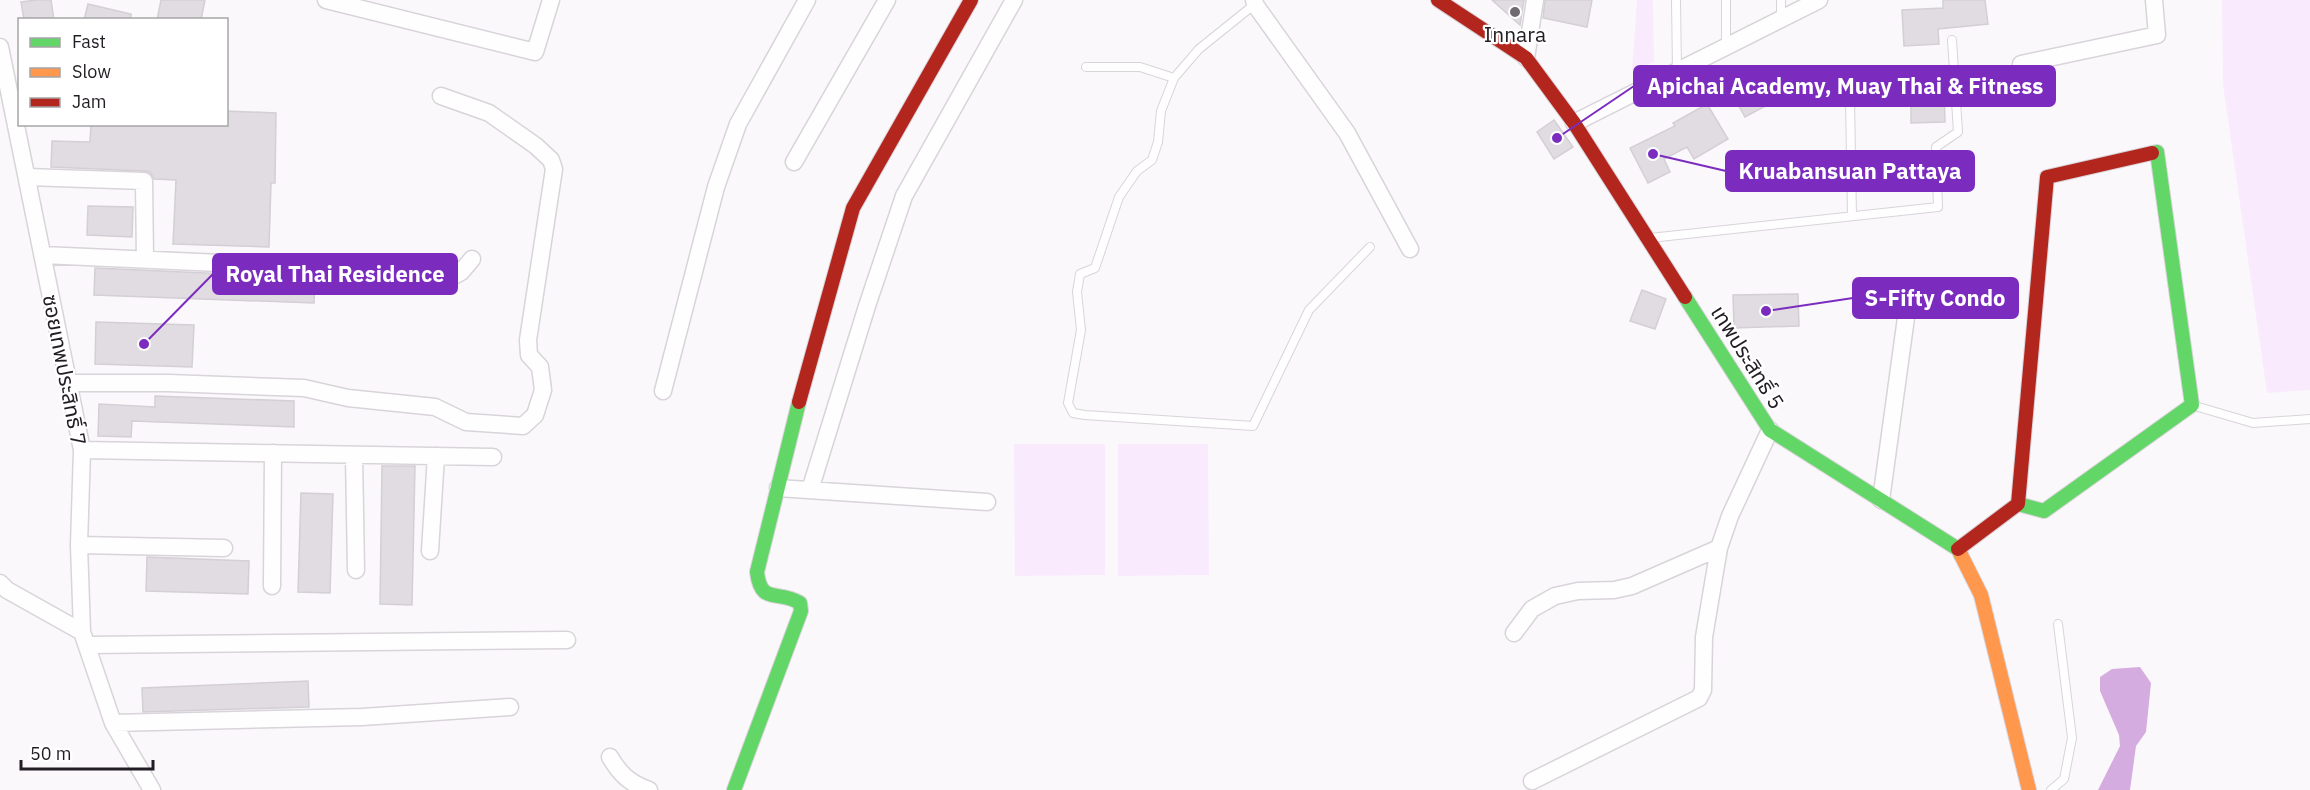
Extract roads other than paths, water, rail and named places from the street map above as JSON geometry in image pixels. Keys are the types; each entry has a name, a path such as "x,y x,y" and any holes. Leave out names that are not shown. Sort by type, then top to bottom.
{"street":[{"path":"326,0 535,52 551,0"},
{"path":"663,391 716,187 738,124 807,0"},
{"path":"794,162 887,0"},
{"path":"734,790 801,611 800,603 795,599 765,595 760,591 757,585 757,573 811,354 853,208 971,0"},
{"path":"810,490 904,196 1014,0"},
{"name":"เทพประสิทธิ์ 5","path":"1438,0 1526,58 1574,123 1770,430 1958,549"},
{"path":"1526,58 1535,0"},
{"path":"1574,123 1819,0"},
{"path":"2021,64 2157,35 2154,0"},
{"path":"1255,2 1347,133 1410,249"},
{"name":"ซอยเทพประสิทธิ์ 7","path":"0,47 15,98 18,118"},
{"path":"69,383 168,383 304,388 348,398 435,407 466,422 523,426 535,415 543,390 540,367 529,355 528,340 554,169 551,160 536,146 489,113 441,96"},
{"name":"ซอยเทพประสิทธิ์ 7","path":"19,126 27,177 82,450 79,545 84,638 113,723 153,790"},
{"path":"2018,504 2044,511 2192,405 2157,152 2047,177 2018,504 1958,549 1981,595 2029,790"},
{"path":"27,177 144,181 145,260"},
{"path":"43,255 375,270 436,281 461,272 472,259"},
{"path":"1881,500 1908,303"},
{"path":"1532,781 1699,698 1703,690 1704,637 1719,548 1730,516 1770,430"},
{"path":"82,450 494,457"},
{"path":"272,586 273,453"},
{"path":"354,454 356,570"},
{"path":"430,551 436,456"},
{"path":"778,488 987,502"},
{"path":"79,545 224,548"},
{"path":"1514,633 1532,609 1555,596 1578,591 1614,590 1632,586 1719,548"},
{"path":"0,583 7,590 84,638 567,640"},
{"path":"113,723 362,717 510,707"},
{"path":"610,757 619,773 635,785 649,790"}],"lane":[{"path":"1676,0 1677,71"},
{"path":"1725,47 1726,0"},
{"path":"1780,20 1781,0"},
{"path":"1255,2 1199,49 1173,78 1161,111 1158,142 1152,160 1137,171 1119,197 1095,268 1080,274 1077,292 1081,330 1068,403 1073,413 1253,426 1309,310 1370,247"},
{"path":"1649,238 1938,207 1936,147 1958,132 1952,40"},
{"path":"1086,67 1140,67 1173,78"},
{"path":"1850,98 1852,216"},
{"path":"2192,405 2253,423 2310,419"},
{"path":"2051,790 2064,779 2072,738 2058,624"}],"place":[{"name":"Innara","path":"1515,12"},
{"name":"Apichai Academy, Muay Thai & Fitness","path":"1557,138"},
{"name":"Kruabansuan Pattaya","path":"1653,154"},
{"name":"S-Fifty Condo","path":"1766,311"},
{"name":"Royal Thai Residence","path":"144,344"}]}
